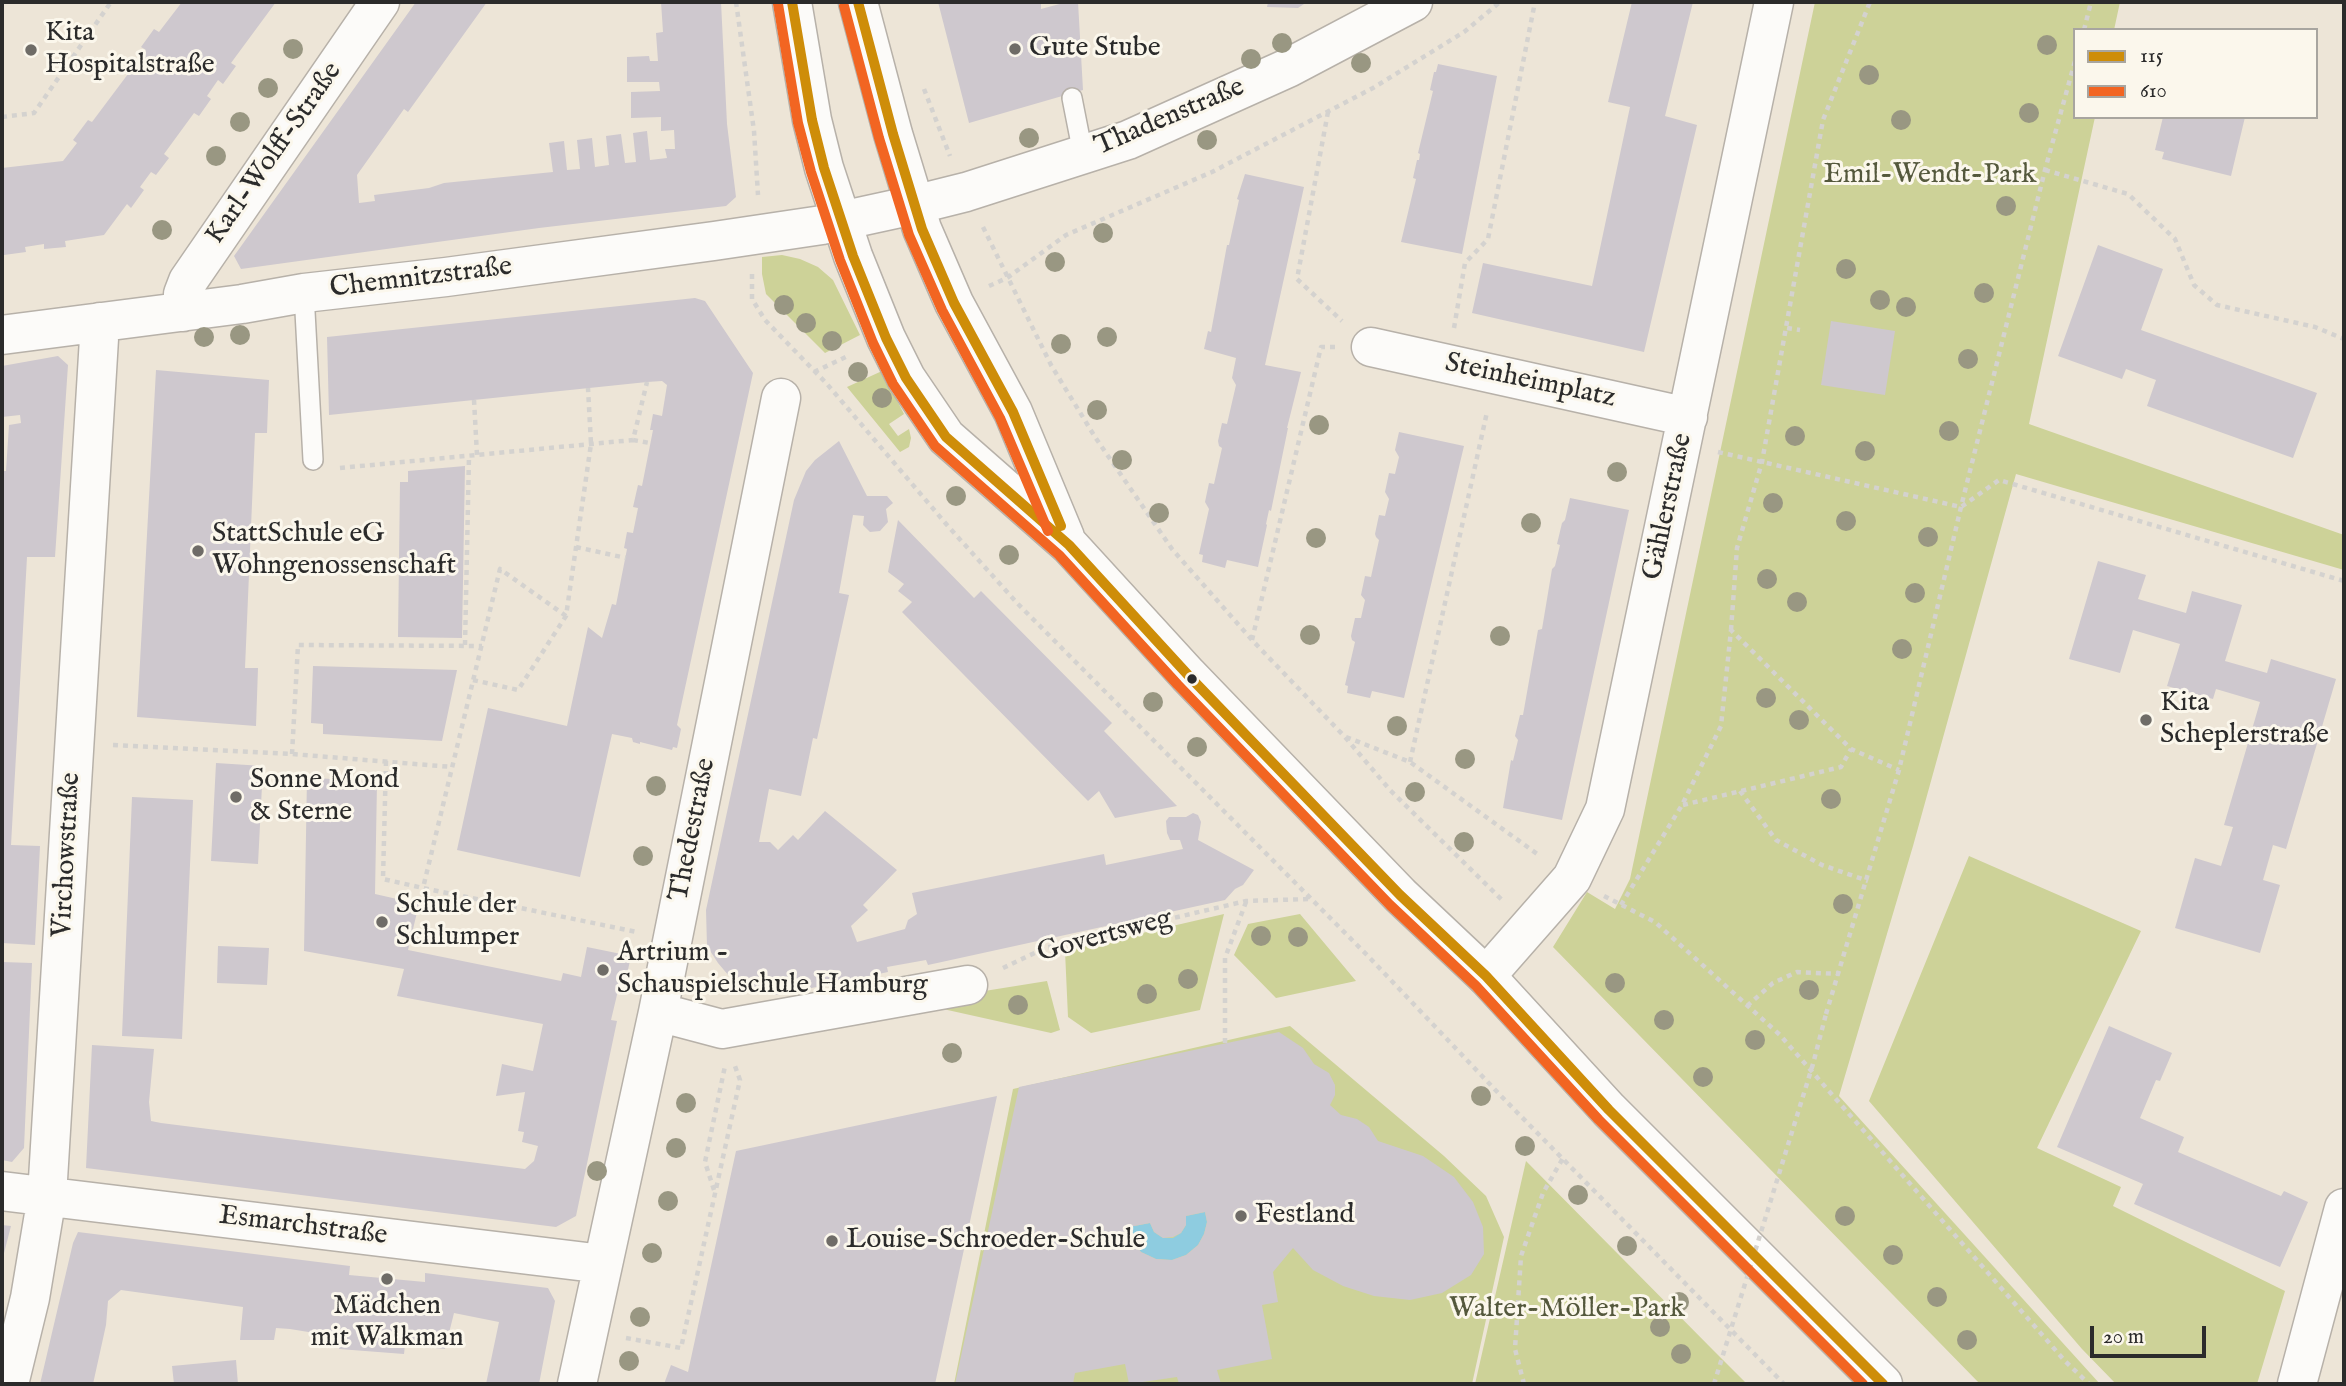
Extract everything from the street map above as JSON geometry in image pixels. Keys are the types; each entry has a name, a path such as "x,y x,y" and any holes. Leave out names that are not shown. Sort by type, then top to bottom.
{"street":[{"name":"Karl-Wolff-Straße","path":"183,312 183,294 188,281 380,2"},
{"path":"792,2 812,120 841,221 865,289 906,378 946,437 1069,545 1188,675 1339,832 1486,976 1609,1110 1883,1384"},
{"path":"858,2 914,205 936,264 970,335 1013,412 1069,545"},
{"name":"Thadenstraße","path":"914,205 966,192 1128,140 1289,68 1413,2"},
{"name":"Gählerstraße","path":"1486,976 1572,878 1605,810 1774,2"},
{"name":"Chemnitzstraße","path":"2,335 242,304 304,293 714,241 841,221 914,205"},
{"name":"Virchowstraße","path":"9,1384 30,1298 47,1196 100,322"},
{"name":"Steinheimplatz","path":"1371,347 1496,374 1685,430"},
{"name":"Thedestraße","path":"577,1384 658,1012 781,398"},
{"path":"658,1012 722,1029 968,985"},
{"name":"Esmarchstraße","path":"2,1191 603,1264"},
{"path":"2297,1384 2344,1208"}],"lane":[{"path":"1072,99 1083,154"},
{"path":"304,293 313,460"}],"path":[{"path":"2,117 34,113 111,2"},
{"path":"1007,278 1066,235 1212,172 1373,88 1464,32 1500,2"},
{"path":"1448,363 1465,263 1488,239 1535,2"},
{"path":"1621,905 1682,805 1721,726 1737,548 1762,462 1824,120 1870,2"},
{"path":"2084,28 2091,2"},
{"path":"1714,1384 1813,1064 1899,770 1961,507 2073,68"},
{"path":"923,86 966,192 1051,365 1095,437 1172,549 1252,640 1345,737 1390,790 1530,928"},
{"path":"1329,111 1297,279 1371,347"},
{"path":"2045,170 2128,194 2175,239 2194,285 2217,305 2315,327 2344,339"},
{"path":"1787,328 1800,330"},
{"path":"1252,640 1321,347 1371,347"},
{"path":"815,371 1018,604 1784,1384"},
{"path":"1410,762 1496,374"},
{"path":"633,440 647,382"},
{"path":"473,680 518,690 566,616 591,444 588,388"},
{"path":"474,400 477,455"},
{"path":"1685,430 1762,462 1961,507 1999,480 2344,581"},
{"path":"313,460 342,468 633,440 650,443"},
{"path":"466,645 469,456"},
{"path":"576,547 625,558"},
{"path":"423,888 500,569 566,616"},
{"path":"1731,631 1851,748 1899,770"},
{"path":"292,754 298,645 482,646"},
{"path":"1345,737 1410,762 1572,878 1655,922 1780,1035 2088,1384"},
{"path":"74,743 292,754 452,767"},
{"path":"1682,805 1841,767 1851,748"},
{"path":"386,761 383,879 672,939"},
{"path":"1740,791 1776,840 1822,865 1868,881"},
{"name":"Govertsweg","path":"968,985 1045,948 1247,901 1310,899"},
{"path":"1225,1043 1225,958 1247,901"},
{"path":"1747,1006 1773,983 1797,972 1839,974"},
{"path":"715,1192 705,1162 726,1061"},
{"path":"622,1337 681,1348 740,1080"},
{"path":"1524,1384 1516,1349 1521,1256 1543,1193 1563,1158"}],"green space":[{"name":"Emil-Wendt-Park","path":"1815,2 2120,2 2114,28 2073,28 2073,119 2095,119 2029,424 2344,535 2344,570 2016,474 1913,846 1839,1096 2100,1384 1980,1384 1553,947 1587,892 1615,909 1630,879"},
{"path":"782,255 818,267 833,280 860,335 825,353 766,294 762,257"},
{"path":"882,371 904,414 889,424 898,436 909,429 911,438 909,447 900,452 847,387"},
{"path":"1969,856 2141,931 2037,1148 2121,1187 2113,1206 2285,1291 2257,1384 2116,1384 2082,1349 1869,1101"},
{"path":"1224,914 1200,1010 1091,1033 1068,1017 1065,951"},
{"path":"1300,914 1356,981 1276,998 1234,955 1248,924"},
{"path":"1047,981 1060,1030 1051,1033 943,1009 947,997"},
{"name":"Festland","path":"1290,1026 1444,1156 1486,1196 1504,1237 1472,1384 954,1384 1013,1089"},
{"name":"Walter-Möller-Park","path":"1526,1161 1713,1350 1747,1384 1475,1384"}],"water":[{"path":"1205,1212 1207,1222 1204,1234 1198,1245 1186,1255 1172,1260 1156,1259 1141,1252 1133,1241 1129,1227 1150,1223 1154,1232 1163,1238 1173,1238 1181,1233 1186,1225 1186,1216"}],"building":[{"path":"182,2 276,2 231,63 236,66 223,84 218,80 207,96 211,99 199,116 194,113 164,154 169,158 156,175 151,172 140,187 144,190 131,208 127,204 104,235 65,241 66,247 44,249 44,244 25,247 26,252 4,255 2,168 63,161 77,143 73,140 88,120 92,122 146,50 141,47 154,29 159,32"},
{"path":"416,2 487,2 408,112 404,109 357,175 359,203 375,201 374,195 429,188 444,183 553,172 549,143 564,141 567,170 580,169 577,140 592,138 595,167 609,165 606,136 621,134 625,163 636,162 633,133 647,131 650,160 667,158 665,149 675,149 674,130 661,131 661,117 631,118 631,92 660,91 659,82 627,82 627,57 649,56 650,61 658,61 656,33 663,32 661,2 721,2 727,124 736,197 726,206 539,228 241,269 234,256"},
{"name":"Gute Stube","path":"938,2 1041,2 1041,9 1078,2 1083,90 969,123"},
{"path":"1268,2 1307,2 1298,8 1267,7"},
{"path":"1632,2 1693,2 1665,116 1697,125 1644,352 1472,313 1483,263 1592,286 1630,107 1608,102"},
{"path":"1438,64 1497,76 1462,254 1401,242 1433,91 1430,90"},
{"path":"2163,119 2245,119 2231,176 2162,159 2164,152 2155,150"},
{"path":"1245,174 1304,187 1265,365 1301,372 1258,567 1227,560 1225,568 1202,562 1203,555 1199,554 1209,509 1205,502 1209,483 1214,484 1222,448 1218,441 1222,423 1227,424 1236,385 1232,378 1236,358 1204,349 1208,331 1211,332 1227,245"},
{"path":"2098,245 2163,269 2141,330 2317,393 2293,458 2147,406 2156,380 2126,369 2122,379 2058,356"},
{"path":"695,298 705,301 753,373 677,725 681,729 677,748 673,747 672,750 640,744 633,742 632,738 612,734 580,877 457,850 488,708 567,726 588,627 602,638 612,604 616,605 627,549 624,548 627,532 633,533 638,508 633,507 638,485 642,486 653,430 650,430 653,414 662,416 667,385 662,381 647,382 329,415 327,337"},
{"path":"1831,321 1895,331 1885,395 1821,385"},
{"path":"58,356 68,365 55,557 27,557 11,845 40,846 35,945 2,943 2,471 6,471 9,425 21,423 20,415 2,417 2,366"},
{"name":"StattSchule eG Wohngenossenschaft","path":"156,370 269,380 267,433 255,433 245,668 258,668 256,726 137,717"},
{"path":"1399,432 1464,446 1404,698 1372,691 1370,698 1347,693 1348,686 1345,685 1355,642 1351,636 1355,618 1361,618 1365,600 1361,595 1365,576 1371,577 1379,540 1375,534 1379,515 1385,516 1389,499 1385,492 1389,473 1395,474 1399,457 1395,450"},
{"path":"839,441 867,496 887,496 893,503 886,509 888,522 880,531 870,532 863,525 864,516 853,515 839,593 849,595 817,739 813,738 801,796 769,789 759,842 770,842 778,850 793,835 798,840 825,811 897,870 863,905 868,910 851,926 857,942 905,929 908,920 917,914 912,893 1104,854 1106,865 1183,849 1180,840 1170,840 1166,821 1169,817 1186,817 1193,813 1198,815 1201,822 1198,840 1254,870 1243,885 1225,900 928,965 926,960 887,967 888,972 778,995 749,990 729,976 707,946 706,910 794,500 806,471"},
{"path":"465,466 462,638 398,637 400,482 408,482 408,471"},
{"path":"1570,498 1629,510 1562,820 1503,808 1511,760 1513,761 1518,740 1515,736 1520,715 1523,715 1538,630 1542,629 1552,569 1560,545 1557,544"},
{"path":"898,520 974,598 981,591 1112,723 1104,731 1177,806 1115,818 1099,791 1088,801 902,612 912,602 898,591 904,584 888,572"},
{"path":"2098,561 2146,575 2138,599 2186,613 2192,591 2242,605 2225,661 2267,673 2271,659 2336,679 2286,849 2273,845 2263,880 2280,885 2260,953 2175,928 2195,858 2221,866 2233,827 2224,825 2260,702 2216,689 2213,699 2167,686 2180,644 2133,630 2120,673 2069,659"},
{"path":"313,666 457,670 442,741 323,734 323,724 311,723"},
{"path":"216,763 263,766 258,864 211,861"},
{"path":"307,777 377,783 375,894 419,904 408,950 561,981 563,973 581,977 587,947 631,956 626,979 621,978 611,1020 617,1021 576,1216 556,1227 86,1168 92,1045 154,1049 149,1102 151,1121 525,1169 534,1161 538,1146 522,1142 524,1132 518,1131 525,1092 496,1096 502,1064 533,1071 543,1024 397,996 404,969 304,951"},
{"path":"132,797 193,800 182,1039 122,1036"},
{"path":"218,946 269,948 267,985 217,983"},
{"path":"2,962 32,963 24,1148 12,1162 2,1160"},
{"path":"2109,1026 2172,1053 2160,1081 2156,1080 2140,1118 2184,1137 2178,1152 2281,1196 2284,1191 2308,1202 2280,1267 2134,1204 2143,1184 2057,1147"},
{"name":"Festland","path":"1279,1032 1303,1048 1314,1064 1329,1073 1335,1085 1335,1095 1330,1105 1341,1115 1357,1119 1369,1127 1378,1141 1423,1156 1454,1177 1473,1202 1483,1227 1484,1254 1471,1275 1442,1293 1410,1300 1374,1296 1343,1286 1313,1270 1293,1248 1273,1272 1278,1302 1262,1305 1272,1359 1217,1370 1221,1384 1179,1384 1177,1377 1129,1384 1125,1364 1075,1373 1073,1384 955,1384 1019,1087","holes":["1205,1212 1207,1222 1198,1245 1186,1255 1172,1260 1156,1259 1141,1252 1133,1241 1129,1227 1150,1223 1154,1232 1163,1238 1181,1233 1186,1225 1186,1216"]},
{"name":"Louise-Schroeder-Schule","path":"997,1096 935,1384 664,1384 671,1365 688,1372 736,1151"},
{"path":"2,1225 11,1226 3,1257 2,1257"},
{"path":"78,1232 350,1266 349,1275 425,1282 425,1273 548,1288 555,1301 539,1384 486,1384 499,1322 454,1313 445,1349 405,1345 404,1354 339,1349 339,1337 290,1329 276,1328 274,1340 240,1340 243,1307 121,1290 108,1301 106,1325 93,1384 40,1384 73,1243"},
{"path":"236,1360 238,1384 174,1384 172,1366"}],"transit line":[{"name":"115","path":"792,2 812,120 824,168 853,256 886,338 906,378 946,437 1069,545 1188,675 1400,895 1486,976 1609,1110 1883,1384"},
{"name":"115","path":"858,2 893,134 922,229 954,303 1013,412 1061,526"},
{"name":"610","path":"778,4 798,123 840,260 873,343 893,384 935,446 1059,555 1178,685 1390,905 1476,986 1599,1120 1863,1384"},
{"name":"610","path":"844,6 879,138 909,235 942,310 1000,418 1048,531"}],"place":[{"name":"Gute Stube","path":"1015,49"},
{"name":"Kita Hospitalstraße","path":"31,50"},
{"name":"StattSchule eG Wohngenossenschaft","path":"198,551"},
{"name":"Kita Scheplerstraße","path":"2146,720"},
{"name":"Sonne Mond & Sterne","path":"236,797"},
{"name":"Schule der Schlumper","path":"382,922"},
{"name":"Artrium - Schauspielschule Hamburg","path":"603,970"},
{"name":"Festland","path":"1241,1216"},
{"name":"Louise-Schroeder-Schule","path":"832,1241"},
{"name":"Mädchen mit Walkman","path":"387,1279"}]}
